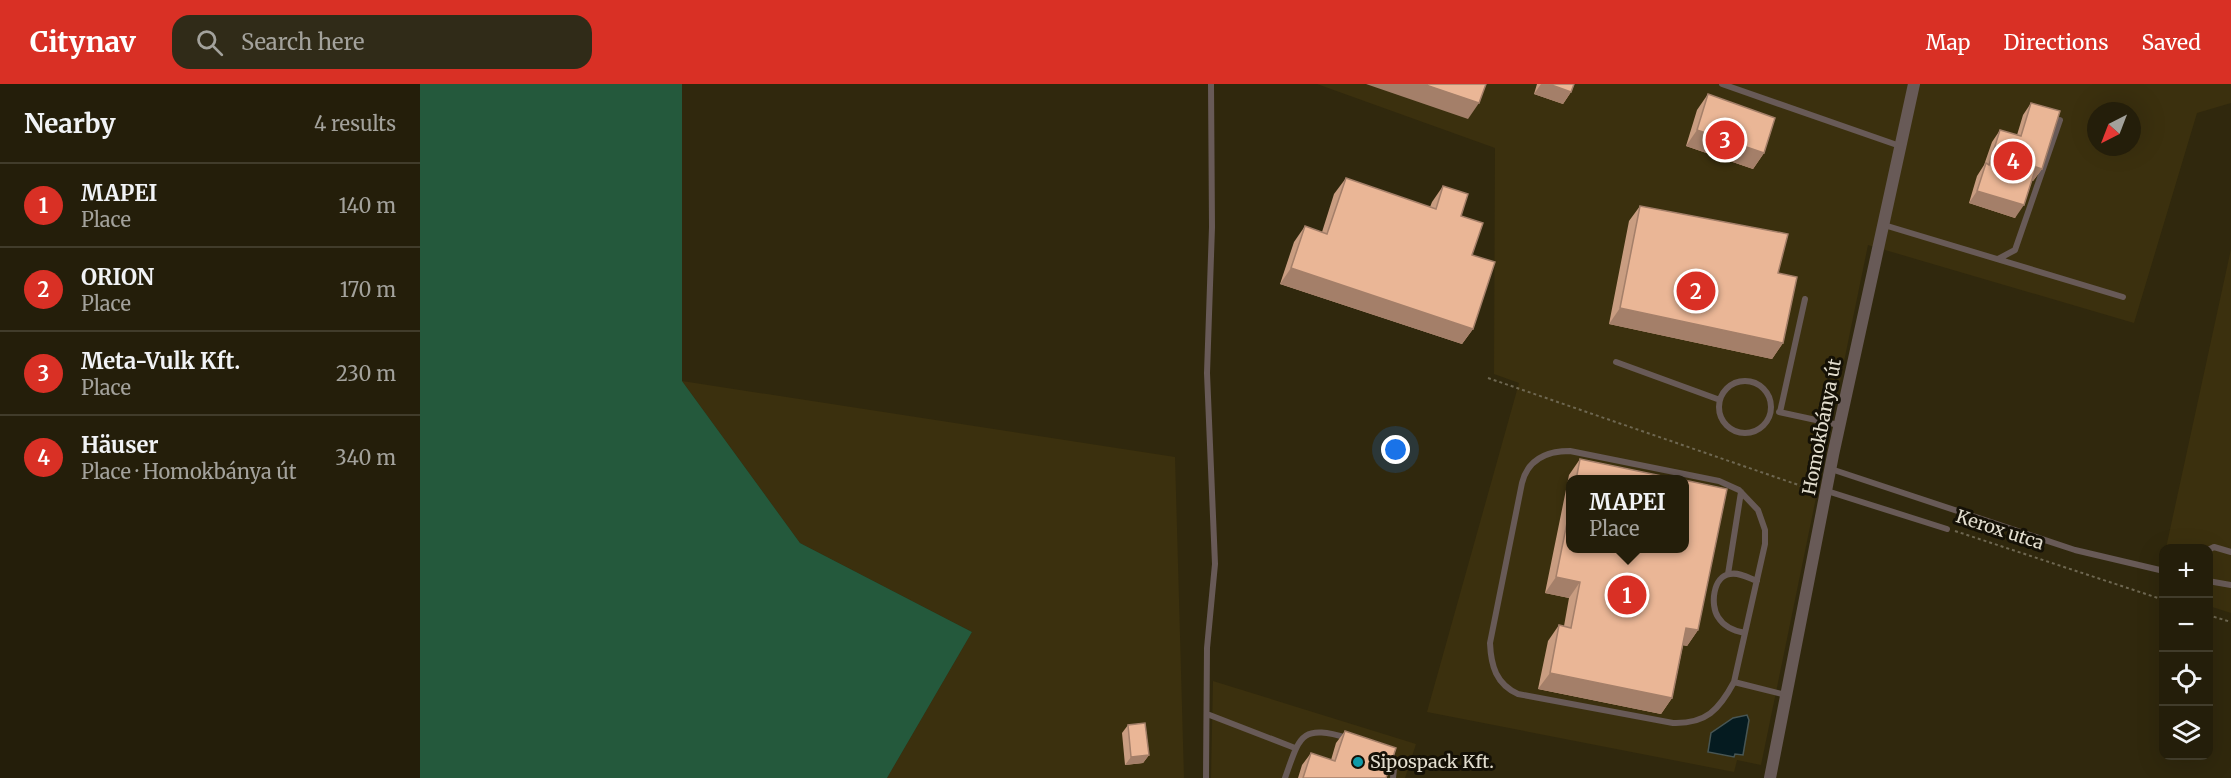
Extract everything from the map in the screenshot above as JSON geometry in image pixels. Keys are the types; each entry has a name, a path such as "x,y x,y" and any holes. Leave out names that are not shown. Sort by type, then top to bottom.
{"street":[{"name":"Homokbánya út","path":"1770,778 1840,425 1914,84"}],"lane":[{"path":"1206,778 1207,648 1215,564 1207,373 1212,226 1211,84"},
{"path":"1722,84 1900,146"},
{"path":"1998,259 2015,250 2060,120"},
{"path":"1883,225 2122,297"},
{"path":"1780,412 1805,299"},
{"path":"1616,362 1720,399"},
{"path":"1749,380 1757,383 1769,394 1772,410 1765,425 1758,430 1742,433 1734,430 1722,419 1720,399 1726,388 1733,383 1749,380"},
{"path":"1772,410 1840,425"},
{"path":"1556,451 1570,451 1719,481 1741,492 1758,510 1765,530 1765,544 1757,581 1734,682 1725,698 1704,718 1690,723 1673,723 1518,694 1509,690 1495,673 1491,664 1490,643 1522,483 1531,464 1556,451"},
{"path":"1831,469 2075,549 2159,570"},
{"path":"1741,492 1728,574 1716,587 1714,610 1725,625 1734,631 1745,633"},
{"name":"Kerox utca","path":"1827,493 1947,529"},
{"path":"2213,547 2231,552"},
{"path":"1728,574 1737,574 1757,581"},
{"path":"2213,582 2231,585"},
{"path":"1734,682 1787,695"},
{"path":"1207,714 1295,748"},
{"path":"1285,778 1295,748 1306,735 1322,730 1354,740"},
{"path":"1386,750 1395,760 1393,778"}],"path":[{"path":"1488,378 1827,493"},
{"name":"Kerox utca","path":"1947,529 2159,599"},
{"path":"2213,617 2231,622"}],"shaded area":[{"path":"1317,84 2231,84 2231,103 2197,113 2134,323 1868,245 1761,765 1737,760 1734,772 1427,712 1519,383 1494,374 1495,148"},
{"path":"2231,249 2231,613 2213,607 2213,544 2167,544"},
{"path":"682,381 1175,457 1184,778 887,778 972,632 800,543"},
{"path":"1213,681 1416,744 1405,778 1211,778"}],"green space":[{"path":"420,84 682,84 682,381 800,543 972,632 887,778 420,778"}],"water":[{"path":"1747,715 1749,720 1743,755 1735,754 1734,757 1708,752 1711,733 1733,718"}],"building":[{"path":"1423,84 1486,84 1479,103"},
{"path":"1549,84 1574,84 1571,92"},
{"path":"1708,94 1775,118 1764,153 1697,130"},
{"path":"2031,103 2060,111 2042,169 2036,167 2024,205 1977,191 1986,163 1989,165 2000,130 2021,136"},
{"path":"1346,178 1436,209 1443,186 1468,194 1461,216 1483,223 1472,255 1495,262 1473,329 1291,268 1305,226 1327,234"},
{"path":"1640,206 1788,234 1778,273 1797,277 1783,343 1620,308"},
{"path":"1580,459 1657,475 1577,475"},
{"path":"1689,481 1727,489 1698,630 1686,628 1672,698 1550,673 1559,625 1571,628 1580,582 1556,577 1566,528 1566,553 1689,553"},
{"path":"1145,723 1149,755 1131,757 1128,725"},
{"path":"1345,731 1396,748 1386,778 1303,778 1311,753 1335,761"}],"place":[{"name":"Meta-Vulk Kft.","path":"1725,140"},
{"name":"Häuser","path":"2013,161"},
{"name":"ORION","path":"1696,291"},
{"name":"MAPEI","path":"1627,595"},
{"name":"Sipospack Kft.","path":"1358,762"}]}
